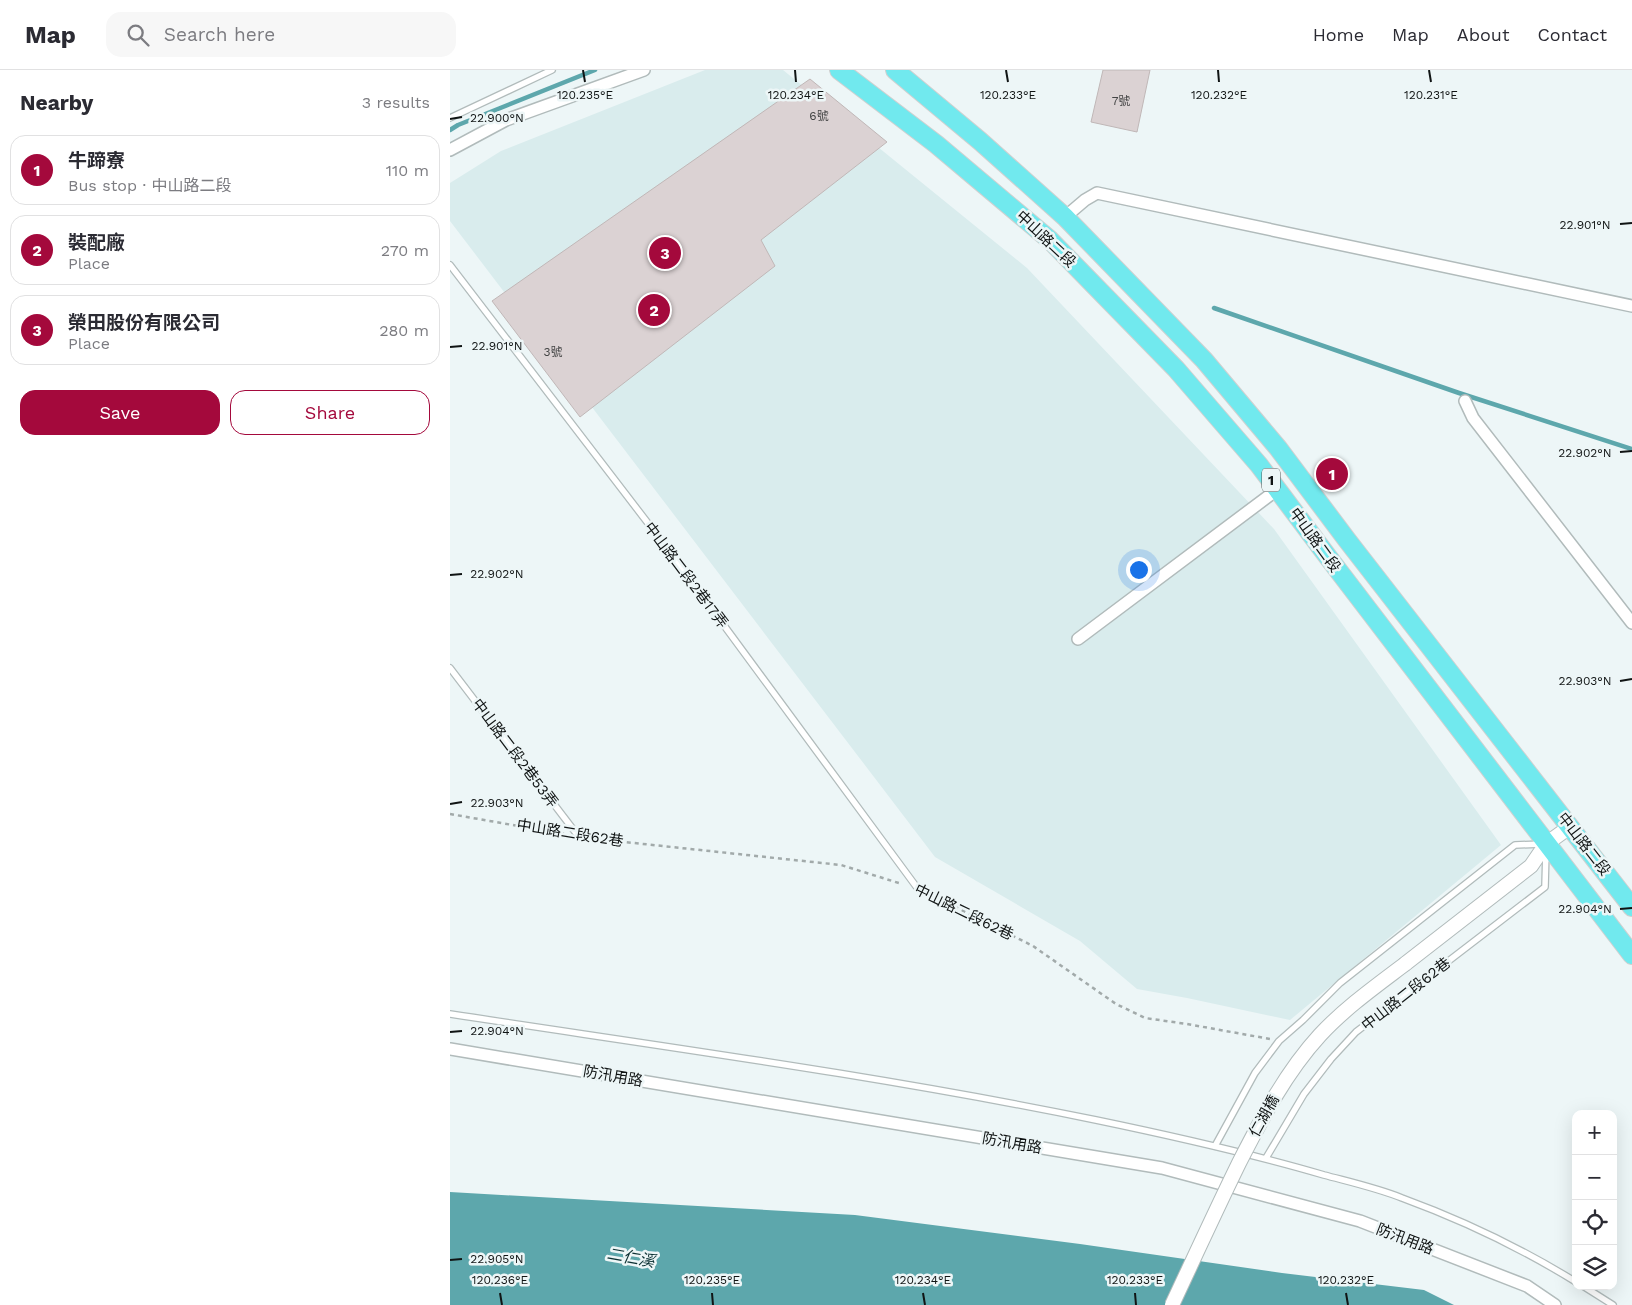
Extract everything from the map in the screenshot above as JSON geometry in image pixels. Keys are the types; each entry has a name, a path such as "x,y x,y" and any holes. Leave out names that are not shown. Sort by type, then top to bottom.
{"main road":[{"name":"中山路二段","path":"839,70 936,144 1050,240 1176,369 1260,465 1632,955"},
{"name":"中山路二段","path":"895,70 980,141 1065,217 1204,360 1278,448 1358,555 1632,906"}],"street":[{"path":"450,150 506,120 644,70"},
{"path":"1065,217 1085,200 1097,194 1632,306"},
{"path":"1465,401 1473,418 1632,624"},
{"path":"1078,638 1278,489"},
{"name":"中山路二段62巷","path":"1405,964 1531,866 1546,844 1571,826"},
{"name":"仁湖橋","path":"1172,1305 1229,1183 1265,1112 1280,1088 1320,1035 1355,1002 1405,964"},
{"name":"防汛用路","path":"450,1048 1162,1168 1360,1221 1527,1286 1555,1305"}],"lane":[{"path":"450,118 552,70"},
{"name":"中山路二段2巷17弄","path":"450,265 667,548 918,889"},
{"name":"中山路二段2巷53弄","path":"450,668 579,837"},
{"path":"1215,1146 1255,1073 1279,1041 1340,983 1515,845 1546,844"},
{"name":"中山路二段62巷","path":"1266,1158 1304,1094 1331,1059 1356,1032 1545,887 1546,844"},
{"path":"450,1014 890,1082 1048,1110 1266,1158 1400,1196 1495,1238 1547,1264 1572,1280"},
{"path":"1589,1290 1613,1305"}],"path":[{"name":"中山路二段62巷","path":"450,814 579,837 841,865 918,889 1033,946 1116,1004 1145,1018 1279,1041"}],"shaded area":[{"path":"705,70 783,70 1027,268 1274,529 1501,845 1290,1020 1137,989 1080,941 935,857 450,221 450,183 501,151"}],"water":[{"name":"二仁溪","path":"450,1192 855,1215 1080,1244 1282,1273 1424,1290 1454,1305 450,1305"}],"building":[{"path":"1103,70 1150,70 1137,132 1091,122"},
{"path":"810,79 887,142 761,240 775,266 580,417 492,301"}],"waterway":[{"path":"450,130 458,125 595,70"},
{"path":"1214,308 1459,393 1632,449"}],"place":[{"name":"榮田股份有限公司","path":"665,253"},
{"name":"裝配廠","path":"654,310"},
{"name":"牛蹄寮","path":"1332,474"}]}
